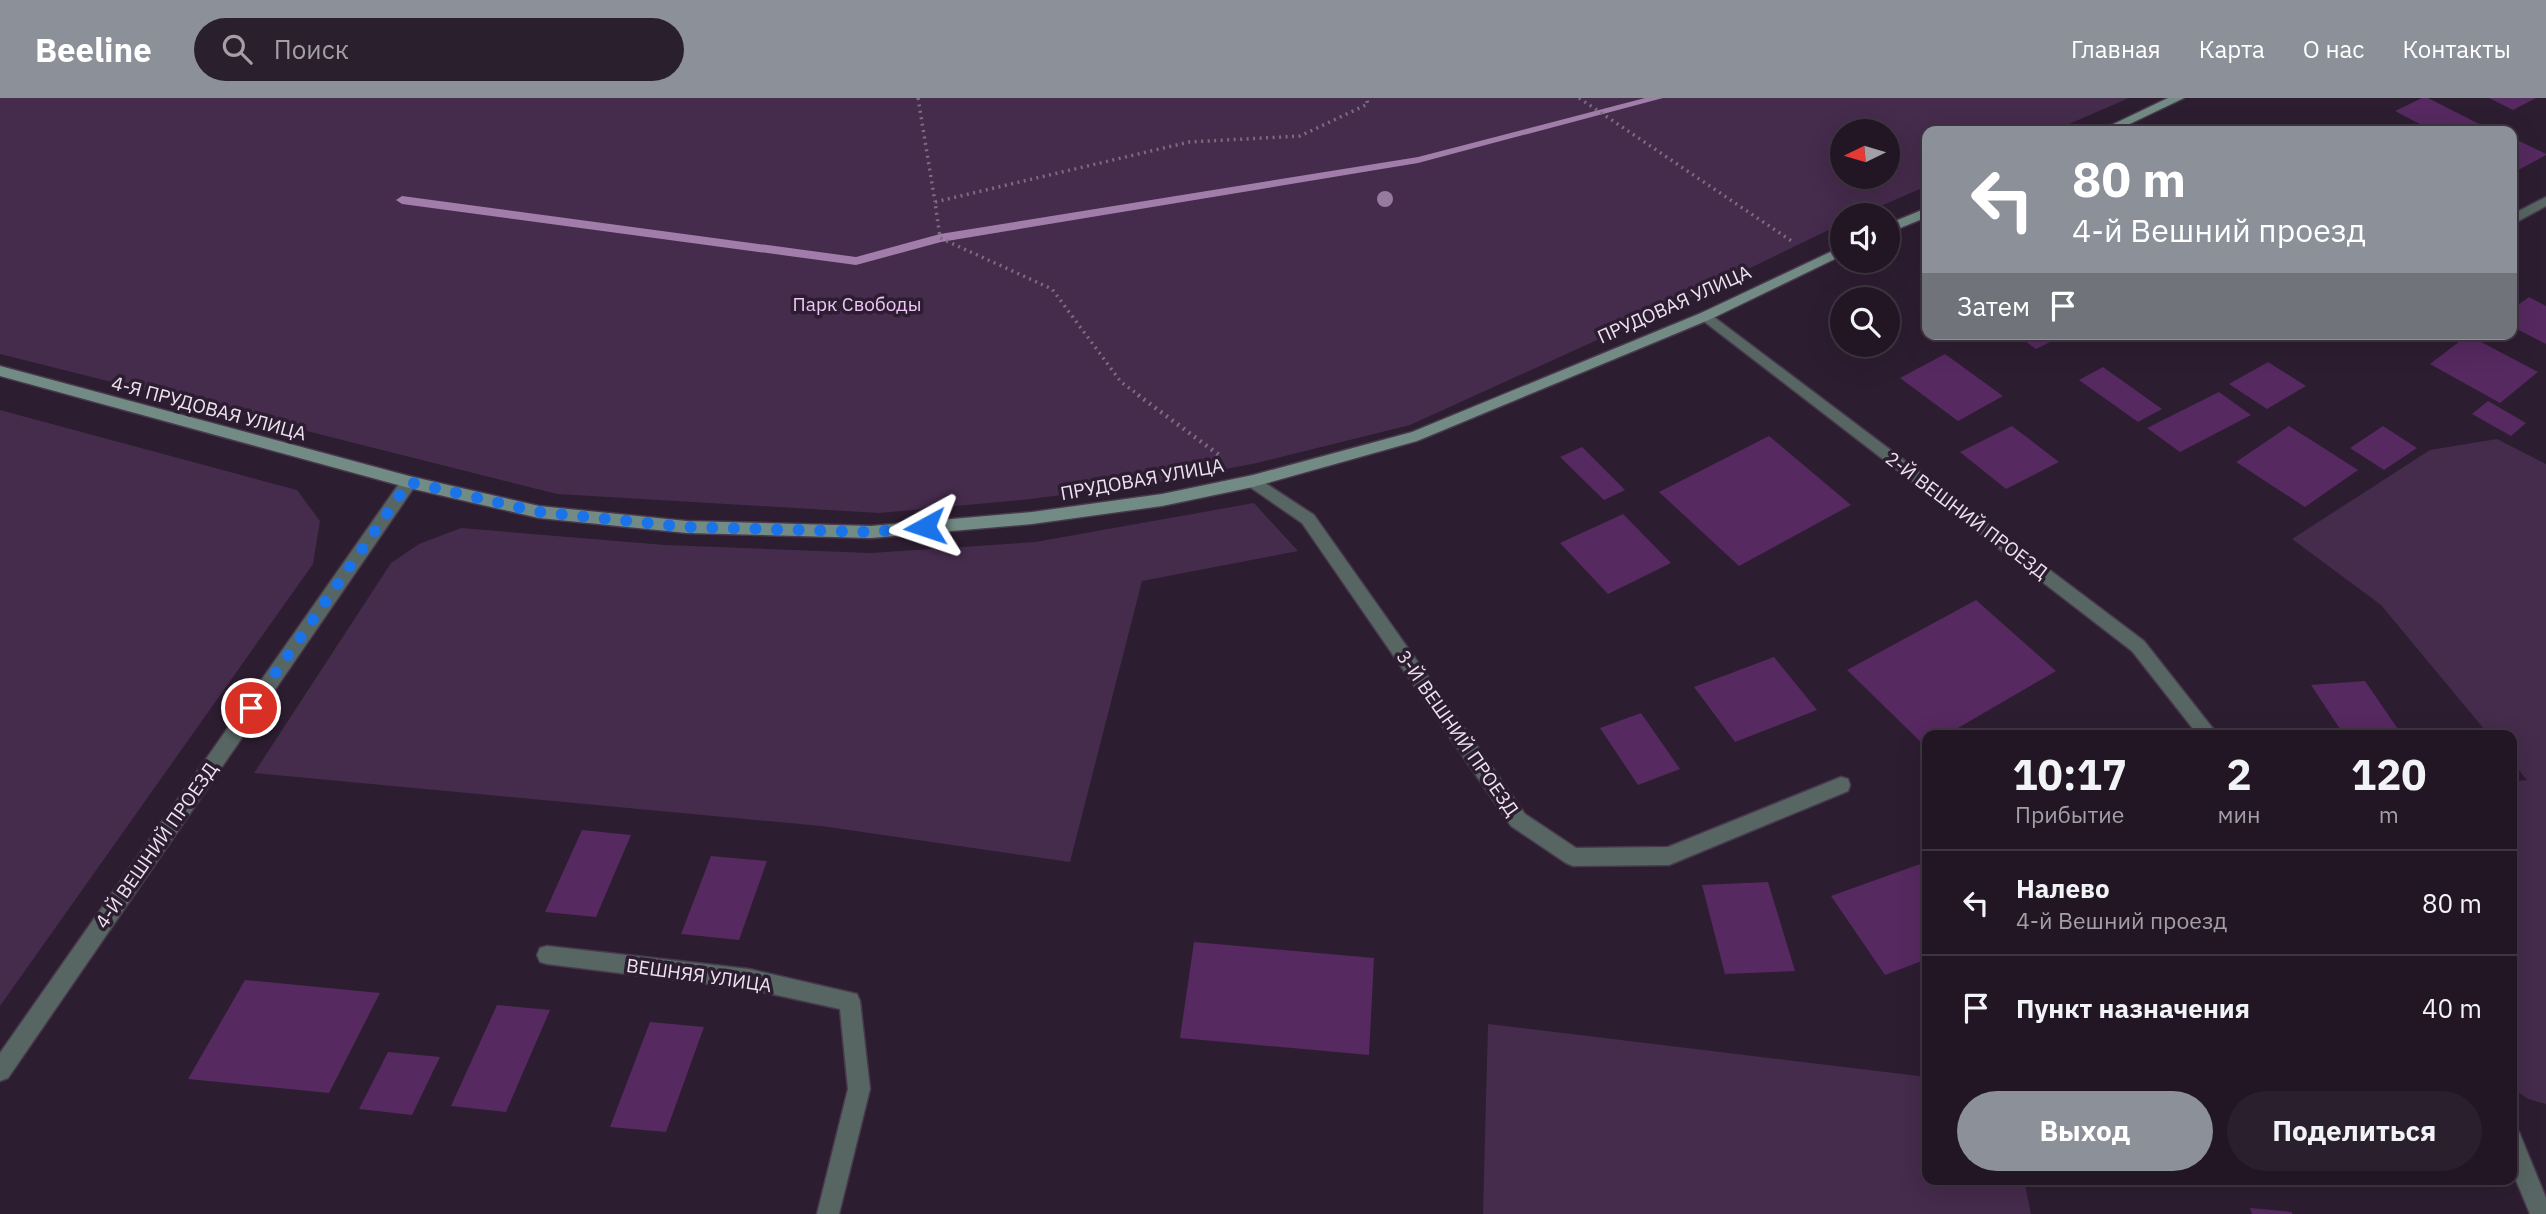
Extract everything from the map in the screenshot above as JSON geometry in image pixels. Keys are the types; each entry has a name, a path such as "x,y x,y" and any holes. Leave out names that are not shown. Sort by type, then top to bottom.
{"main road":[{"path":"2116,126 2178,98"},
{"path":"1900,224 1922,214"},
{"name":"ПРУДОВАЯ УЛИЦА","path":"409,482 539,512 687,527 871,532 1032,518 1161,500 1253,481 1417,436 1706,316 1830,256"},
{"name":"4-Я ПРУДОВАЯ УЛИЦА","path":"0,371 409,482"}],"street":[{"path":"2517,218 2546,201"},
{"name":"2-Й ВЕШНИЙ ПРОЕЗД","path":"1706,316 2138,646 2205,730"},
{"name":"3-Й ВЕШНИЙ ПРОЕЗД","path":"1253,481 1308,519 1518,820 1573,857 1669,856 1841,785"},
{"name":"4-Й ВЕШНИЙ ПРОЕЗД","path":"0,1071 409,482"},
{"name":"ВЕШНЯЯ УЛИЦА","path":"547,955 749,979 850,1002 859,1089 828,1214"},
{"path":"2517,1155 2541,1214"}],"path":[{"path":"918,98 940,238 1052,289 1121,382 1253,481"},
{"path":"936,202 1189,142 1300,136 1368,104 1366,98"},
{"path":"1579,98 1820,261"}],"green space":[{"name":"Парк Свободы","path":"0,98 2129,98 2065,126 1922,126 1922,188 1888,203 1830,203 1830,229 1670,307 1410,425 1257,463 1154,483 1031,499 879,513 557,494 0,354"},
{"path":"0,410 297,490 320,521 313,564 0,1006"},
{"path":"2497,439 2546,464 2546,1104 2528,1099 2517,1091 2517,781 2527,780 2517,768 2517,730 2485,730 2381,605 2292,539 2430,450"},
{"path":"1254,503 1298,551 1142,581 1070,862 821,826 254,773 391,563 419,544 461,528 665,545 870,553 1035,542"},
{"path":"1488,1024 1922,1076 1922,1185 2025,1185 2031,1214 1483,1214"}],"building":[{"path":"2422,98 2428,98 2483,126 2424,126 2395,111"},
{"path":"2489,98 2536,98 2513,110"},
{"path":"2517,140 2546,155 2517,171"},
{"path":"2529,297 2546,306 2546,344 2517,329 2517,306"},
{"path":"2023,340 2054,340 2036,349"},
{"path":"2461,340 2477,340 2538,372 2500,403 2430,364"},
{"path":"1945,354 2003,396 1958,421 1900,378"},
{"path":"2268,362 2306,386 2267,409 2229,384"},
{"path":"2103,367 2162,409 2138,422 2079,380"},
{"path":"2219,392 2251,415 2180,452 2147,428"},
{"path":"2488,401 2526,423 2511,436 2472,414"},
{"path":"2012,426 2059,462 2006,489 1960,452"},
{"path":"2289,426 2358,470 2305,507 2236,462"},
{"path":"2383,426 2417,448 2384,470 2350,448"},
{"path":"1769,436 1851,505 1739,566 1659,492"},
{"path":"1582,447 1625,490 1604,500 1560,457"},
{"path":"1623,514 1671,563 1608,594 1560,543"},
{"path":"1976,600 2056,671 1955,730 1922,730 1922,743 1847,670"},
{"path":"1774,657 1817,710 1735,742 1694,687"},
{"path":"2365,681 2399,730 2341,730 2311,685"},
{"path":"1641,713 1680,769 1638,785 1600,728"},
{"path":"582,830 631,835 596,917 545,912"},
{"path":"711,856 767,861 739,940 681,934"},
{"path":"1922,863 1922,961 1885,975 1831,896"},
{"path":"1768,882 1795,971 1725,974 1702,885"},
{"path":"1194,942 1374,958 1369,1055 1180,1038"},
{"path":"245,980 380,993 329,1093 188,1079"},
{"path":"497,1005 550,1010 506,1112 451,1106"},
{"path":"650,1022 704,1027 666,1132 610,1127"},
{"path":"388,1052 440,1057 412,1115 359,1109"},
{"path":"2250,1208 2292,1212 2292,1214 2252,1214"}],"waterway":[{"path":"402,200 856,261 940,238 1418,160 1658,98"}],"route":[{"path":"251,708 409,482 539,512 687,527 871,532 925,527"}]}
